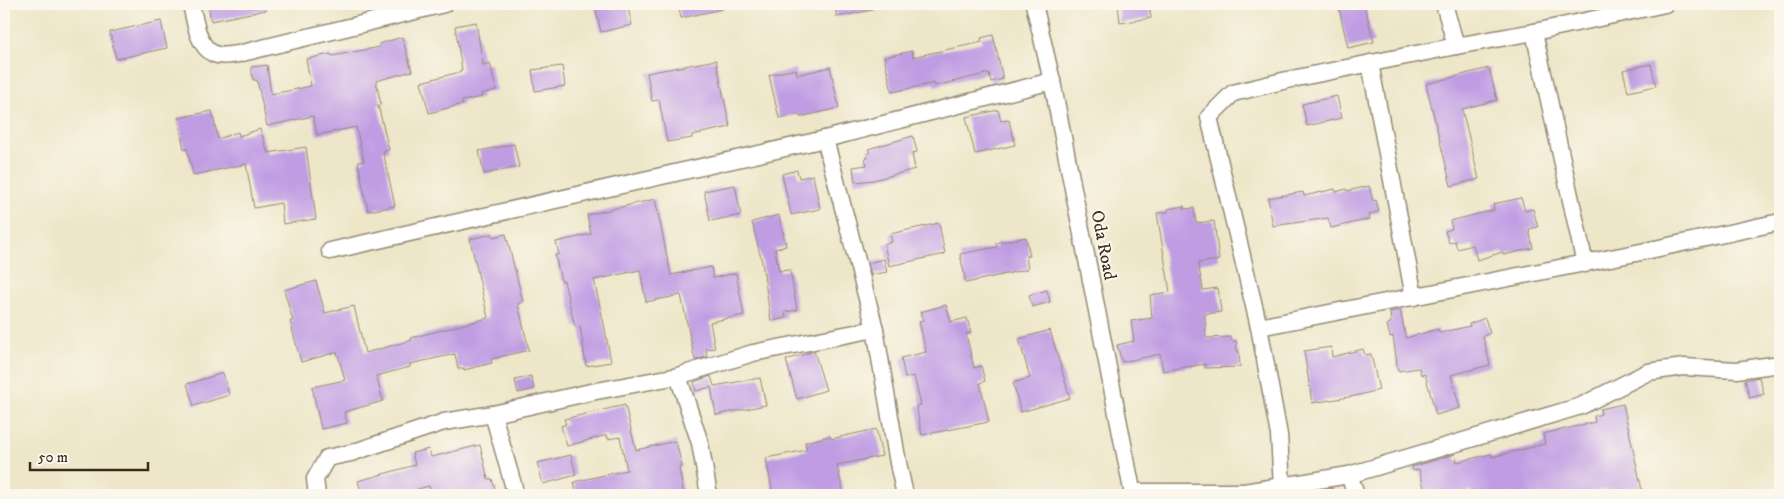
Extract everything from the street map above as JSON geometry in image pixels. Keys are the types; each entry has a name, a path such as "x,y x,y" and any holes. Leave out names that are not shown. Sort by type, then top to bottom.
{"street":[{"path":"191,4 201,41 213,54 220,56 238,54 444,4"},
{"name":"Oda Road","path":"1034,4 1052,82 1132,493"},
{"path":"1444,4 1456,46"},
{"path":"1282,487 1279,435 1259,327 1209,117 1233,93 1287,80 1534,32 1665,4"},
{"path":"1534,32 1585,264"},
{"path":"1370,63 1414,297"},
{"path":"330,251 825,139 1052,82"},
{"path":"825,139 874,329 905,495"},
{"path":"1259,327 1585,264 1780,222"},
{"path":"317,495 315,479 327,458 351,453 444,422 493,414 591,392 678,376 753,353 874,329"},
{"path":"1132,493 1244,492 1349,474 1581,406 1648,372 1684,367 1738,370 1780,364"},
{"path":"678,376 700,443 709,495"},
{"path":"493,414 516,495"},
{"path":"1349,474 1356,495"}],"building":[{"path":"208,4 265,4 266,10 211,21"},
{"path":"627,4 632,25 601,32 595,7"},
{"path":"678,4 722,4 722,9 681,18"},
{"path":"834,4 871,4 872,10 837,17"},
{"path":"1118,4 1149,4 1151,18 1120,23"},
{"path":"1338,4 1364,4 1374,42 1348,48"},
{"path":"161,21 167,48 116,59 110,32"},
{"path":"476,22 483,65 490,63 496,90 481,94 482,97 462,101 463,104 429,113 421,82 462,70 455,26"},
{"path":"993,35 1003,79 991,82 989,73 935,86 934,83 892,92 884,57 912,51 913,57 982,42 981,38"},
{"path":"402,37 412,71 376,81 381,105 378,105 389,150 383,151 395,206 368,211 358,162 364,161 356,127 317,135 313,116 267,126 257,80 253,80 251,67 267,65 271,94 288,91 311,86 306,59 380,47 379,44"},
{"path":"716,60 730,127 692,135 692,138 667,142 659,100 652,101 647,73"},
{"path":"1651,64 1656,86 1628,92 1623,70"},
{"path":"562,66 565,86 535,91 532,70"},
{"path":"830,67 839,108 800,117 799,114 779,118 769,75 796,69 797,75"},
{"path":"1489,68 1497,100 1462,109 1479,179 1451,186 1426,84"},
{"path":"1337,96 1342,118 1307,126 1302,104"},
{"path":"998,110 1001,121 1009,120 1015,145 975,154 966,117"},
{"path":"212,111 218,139 238,132 239,136 260,129 268,153 306,147 316,219 283,224 281,203 254,208 246,164 193,175 187,149 184,149 178,118"},
{"path":"913,136 917,152 912,153 915,169 874,180 855,182 853,167 867,165 865,158 870,153 868,149"},
{"path":"514,144 519,167 484,174 479,151"},
{"path":"797,170 799,178 813,175 820,209 791,215 782,174"},
{"path":"735,185 741,215 710,221 704,191"},
{"path":"1369,186 1373,201 1376,200 1379,211 1369,215 1370,219 1331,228 1328,218 1273,226 1268,198 1303,192 1304,196 1335,189 1336,192 1346,189 1347,191"},
{"path":"1521,198 1525,211 1533,209 1538,227 1529,229 1533,248 1504,255 1503,252 1477,260 1473,245 1457,249 1455,241 1449,243 1445,231 1452,229 1450,221 1494,210 1493,204"},
{"path":"655,199 671,275 711,267 713,278 736,273 744,315 710,322 715,348 706,349 707,357 695,360 681,295 646,302 640,270 594,280 611,362 586,366 580,326 575,327 564,281 561,281 555,255 559,254 556,242 591,234 587,215"},
{"path":"1184,206 1184,209 1194,208 1196,223 1214,221 1219,260 1198,263 1203,290 1218,288 1221,312 1205,314 1206,338 1231,337 1232,341 1236,341 1240,367 1205,368 1205,364 1163,371 1160,354 1122,362 1117,345 1134,341 1131,321 1152,318 1150,295 1170,292 1157,213 1168,212 1168,209"},
{"path":"779,215 786,246 775,249 779,271 790,270 797,310 785,312 786,318 771,321 762,262 752,222"},
{"path":"939,223 945,254 889,266 884,244 892,242 890,234"},
{"path":"492,234 493,237 506,234 523,302 518,304 529,350 491,359 492,363 464,370 464,368 458,369 455,354 410,364 410,367 376,376 383,401 344,412 347,423 321,429 312,387 345,380 337,352 301,362 290,321 293,321 284,290 316,281 325,313 354,306 365,353 412,340 411,338 488,318 470,239"},
{"path":"1026,237 1030,256 1026,256 1028,269 966,283 960,254 997,247 996,243"},
{"path":"884,259 887,272 871,275 868,263"},
{"path":"1047,290 1050,302 1032,307 1029,295"},
{"path":"946,305 951,322 967,318 971,333 966,334 974,368 981,366 985,381 980,383 989,422 922,435 916,406 921,405 914,376 905,378 901,358 926,352 919,321 923,320 920,312"},
{"path":"1400,310 1406,338 1438,329 1439,333 1470,326 1469,324 1485,318 1490,333 1483,336 1490,365 1451,375 1460,408 1436,415 1425,374 1421,375 1419,368 1398,371 1393,336 1390,337 1387,324 1391,323 1390,312"},
{"path":"1050,330 1070,398 1021,412 1013,383 1030,378 1019,339"},
{"path":"1331,347 1332,357 1363,349 1365,355 1371,354 1379,390 1312,403 1304,351"},
{"path":"814,351 826,390 797,399 786,360"},
{"path":"223,373 229,395 194,406 187,384"},
{"path":"531,376 534,389 518,393 515,380"},
{"path":"711,376 714,386 760,378 766,405 716,415 711,387 696,391 694,382"},
{"path":"1759,377 1764,394 1750,398 1745,380"},
{"path":"1623,404 1642,490 1619,495 1615,495 1613,488 1580,495 1472,495 1471,491 1453,495 1426,495 1419,469 1413,471 1412,467 1455,454 1457,462 1491,454 1492,457 1545,444 1543,434 1595,422 1594,416 1601,414 1600,409"},
{"path":"625,405 636,450 676,441 682,467 679,468 684,495 577,495 574,482 627,470 620,437 608,439 607,435 567,446 561,426 566,424 564,419"},
{"path":"876,429 882,456 837,465 844,495 773,495 766,458 807,450 805,442 830,436 831,439"},
{"path":"480,445 488,479 492,479 497,495 432,495 429,486 397,495 362,495 358,481 415,465 412,453 429,449 431,457"},
{"path":"571,455 576,475 543,484 537,463"},
{"path":"1332,488 1334,495 1296,495 1296,494"}]}
